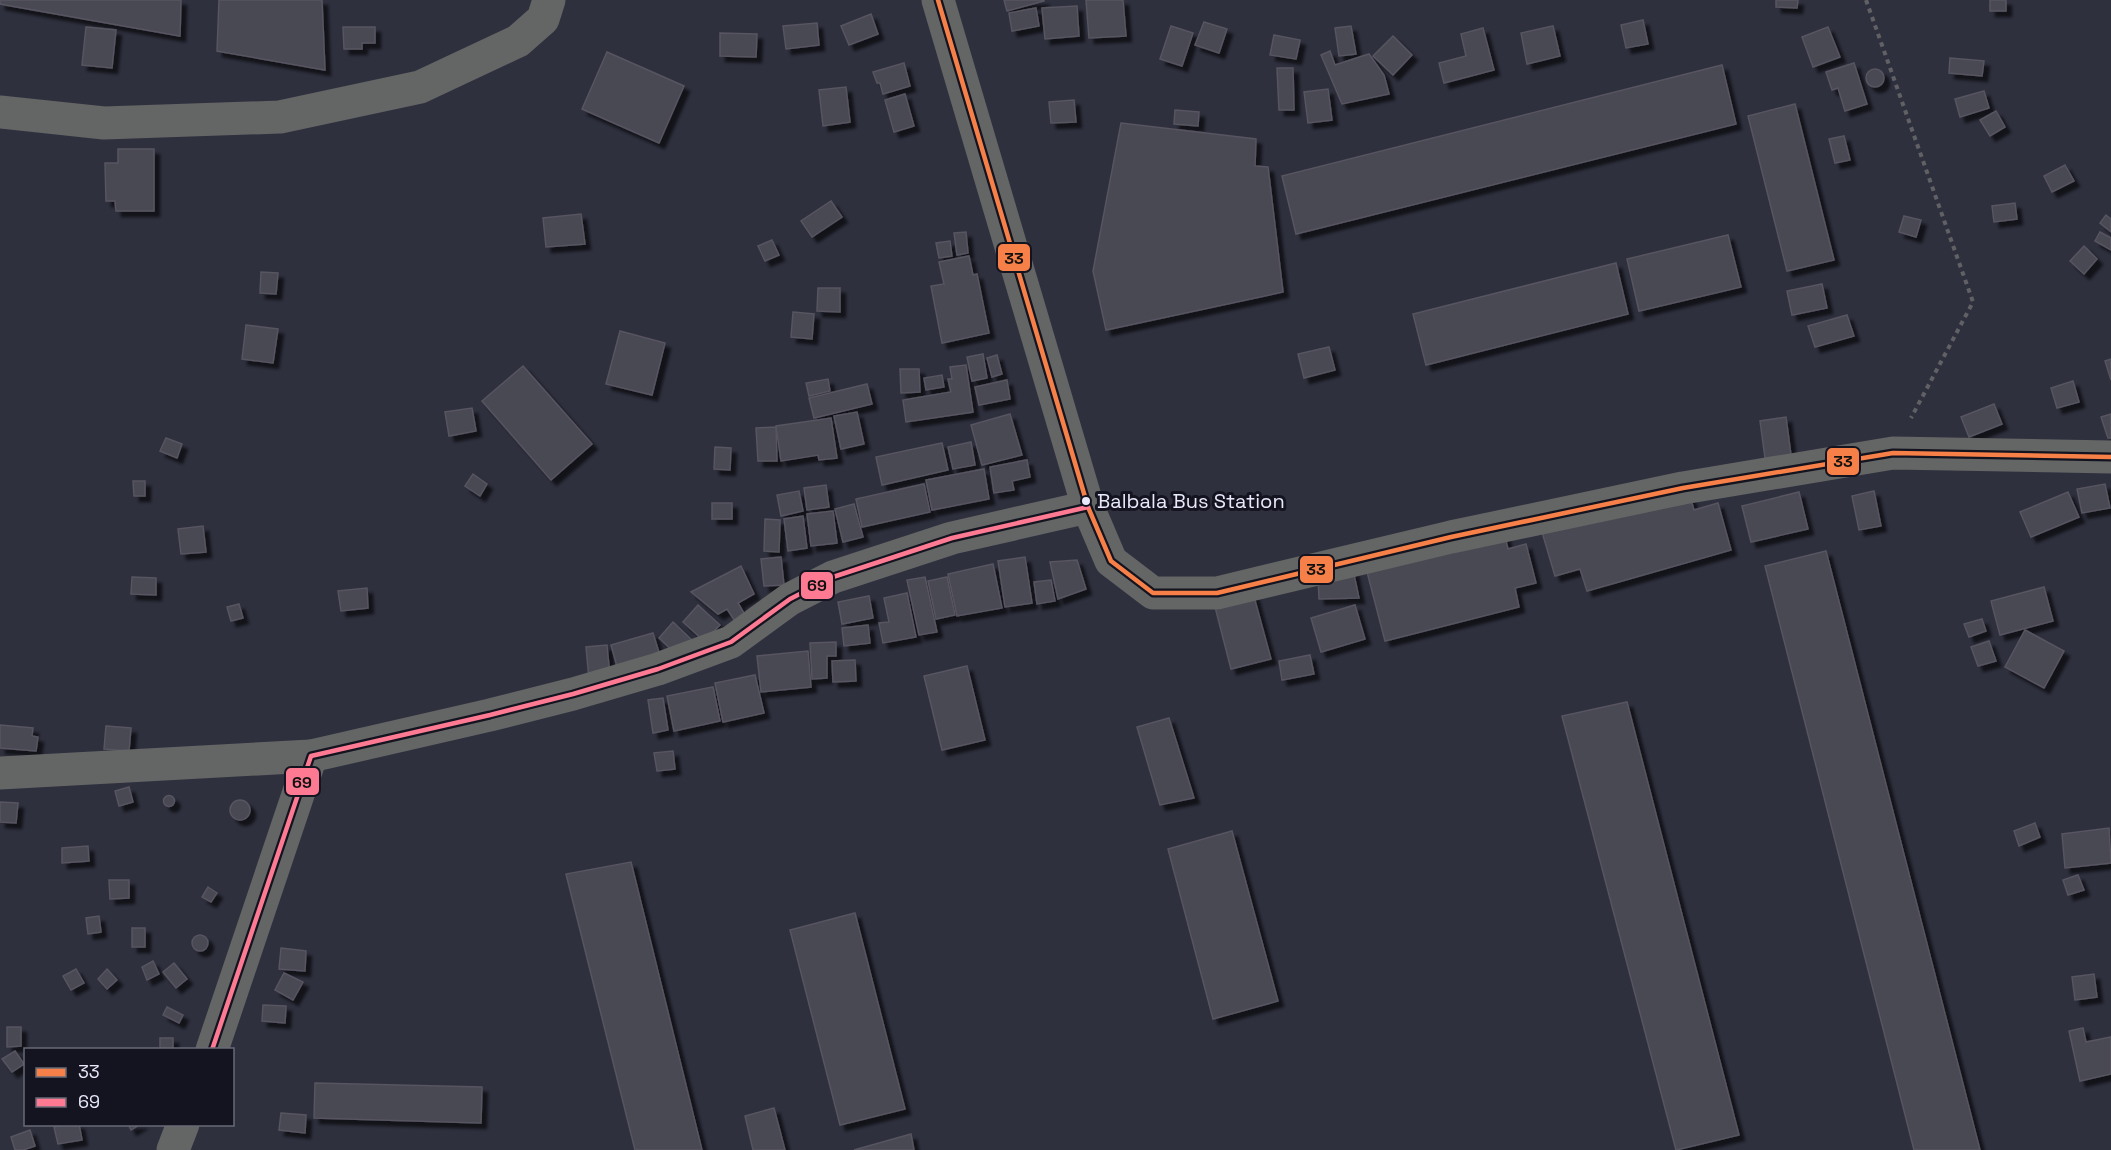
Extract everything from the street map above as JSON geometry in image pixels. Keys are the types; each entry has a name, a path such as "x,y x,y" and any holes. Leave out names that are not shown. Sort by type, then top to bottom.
{"street":[{"path":"0,112 104,123 280,117 420,87 518,41 543,19 549,0"},
{"path":"938,0 1088,507 1111,561 1153,593 1217,593 1450,537 1671,490 1893,453 2111,457"},
{"path":"0,773 311,756 490,715 658,669 731,642 790,600 833,577 952,538 1088,507"},
{"path":"213,1048 311,756"},
{"path":"173,1150 183,1126"}],"path":[{"path":"1866,0 1973,302 1893,453"}],"building":[{"path":"0,0 181,0 180,36 0,4"},
{"path":"219,0 322,0 325,70 217,51"},
{"path":"1004,0 1044,0 1044,1 1007,11"},
{"path":"1086,0 1123,0 1126,36 1089,38"},
{"path":"1776,0 1798,0 1797,8 1776,7"},
{"path":"1990,0 2006,0 2006,11 1990,11"},
{"path":"1077,6 1079,36 1045,39 1042,8"},
{"path":"1036,8 1039,26 1012,31 1009,13"},
{"path":"871,14 878,34 849,45 841,26"},
{"path":"1643,20 1648,44 1626,48 1621,25"},
{"path":"1204,22 1227,29 1219,53 1195,45"},
{"path":"817,23 819,45 786,49 783,26"},
{"path":"1171,26 1193,33 1182,66 1160,59"},
{"path":"1351,26 1356,54 1339,56 1335,28"},
{"path":"1553,26 1560,56 1527,64 1521,33"},
{"path":"86,27 116,30 112,68 82,65"},
{"path":"343,27 375,27 375,43 362,43 362,49 344,49"},
{"path":"1828,27 1840,57 1813,67 1802,37"},
{"path":"1483,28 1494,70 1444,83 1439,63 1466,56 1461,34"},
{"path":"720,33 757,34 756,57 720,56"},
{"path":"1274,35 1300,40 1296,59 1270,55"},
{"path":"1393,36 1412,55 1393,75 1373,56"},
{"path":"1330,51 1335,65 1369,54 1384,75 1389,94 1342,104 1321,55"},
{"path":"607,52 684,86 659,143 582,109"},
{"path":"1950,58 1984,61 1982,76 1949,73"},
{"path":"904,63 910,86 883,94 880,83 877,83 873,72"},
{"path":"1854,63 1867,104 1845,111 1838,88 1832,90 1826,72"},
{"path":"1722,65 1736,124 1296,234 1282,176"},
{"path":"1277,68 1293,68 1294,110 1279,110"},
{"path":"1875,69 1881,72 1884,78 1881,84 1875,87 1869,84 1866,78 1869,72"},
{"path":"846,87 850,122 823,126 819,90"},
{"path":"1328,89 1332,120 1308,123 1304,92"},
{"path":"1984,91 1989,108 1960,117 1955,99"},
{"path":"905,94 914,126 894,132 885,100"},
{"path":"1074,100 1076,122 1051,123 1049,102"},
{"path":"1795,104 1834,260 1787,271 1748,116"},
{"path":"1175,110 1199,112 1198,126 1174,124"},
{"path":"1996,111 2005,127 1990,136 1980,120"},
{"path":"1121,123 1256,139 1255,166 1268,167 1283,292 1106,330 1093,271"},
{"path":"1844,136 1850,160 1835,163 1829,139"},
{"path":"118,149 154,149 154,211 116,211 115,201 106,201 105,163 118,163"},
{"path":"2065,165 2074,181 2052,192 2044,176"},
{"path":"831,201 842,217 812,237 801,221"},
{"path":"2015,203 2017,219 1994,222 1992,206"},
{"path":"581,214 585,244 546,247 543,218"},
{"path":"2106,215 2111,219 2111,232 2100,223"},
{"path":"1904,216 1921,220 1916,237 1899,232"},
{"path":"966,232 968,253 957,255 954,233"},
{"path":"2100,232 2111,238 2111,250 2095,241"},
{"path":"1728,235 1741,287 1639,311 1627,259"},
{"path":"772,240 779,255 765,261 758,246"},
{"path":"950,241 952,256 939,258 936,243"},
{"path":"2084,246 2097,259 2084,274 2070,261"},
{"path":"969,256 973,275 977,274 989,333 942,343 931,286 944,284 939,262"},
{"path":"1616,263 1628,314 1426,365 1413,314"},
{"path":"261,272 278,273 276,294 260,293"},
{"path":"1822,284 1827,308 1792,315 1787,291"},
{"path":"818,288 840,288 840,312 817,311"},
{"path":"793,312 814,314 812,339 791,337"},
{"path":"1847,315 1854,336 1815,347 1808,326"},
{"path":"246,325 278,329 273,363 242,359"},
{"path":"620,331 665,343 652,395 606,384"},
{"path":"1329,347 1335,370 1304,378 1298,354"},
{"path":"983,354 987,378 972,381 967,357"},
{"path":"997,355 1002,374 992,377 987,358"},
{"path":"2111,359 2111,380 2105,361"},
{"path":"966,365 973,412 906,422 903,400 951,392 948,379 952,379 950,367"},
{"path":"523,366 592,444 551,480 482,401"},
{"path":"900,369 919,369 920,392 901,393"},
{"path":"942,375 944,387 926,390 924,378"},
{"path":"828,379 830,391 809,396 806,383"},
{"path":"1007,380 1010,399 979,405 975,387"},
{"path":"2073,381 2079,402 2057,408 2051,388"},
{"path":"867,384 872,404 814,418 809,398"},
{"path":"1994,404 2002,424 1969,437 1961,417"},
{"path":"472,408 476,431 449,436 445,412"},
{"path":"857,412 864,444 841,449 834,416"},
{"path":"1010,414 1022,455 982,465 971,425"},
{"path":"2111,414 2111,438 2108,438 2101,417"},
{"path":"1786,417 1791,455 1765,458 1760,421"},
{"path":"831,418 837,458 819,460 818,455 781,461 776,426"},
{"path":"776,427 777,461 758,461 756,428"},
{"path":"166,438 182,444 177,458 160,451"},
{"path":"971,442 975,465 953,469 948,447"},
{"path":"942,443 948,470 882,485 876,457"},
{"path":"715,447 731,448 730,470 714,469"},
{"path":"1027,460 1030,477 1012,481 1014,490 994,493 990,467"},
{"path":"984,469 989,499 932,510 926,480"},
{"path":"473,474 487,484 480,496 465,486"},
{"path":"133,481 145,481 145,496 134,496"},
{"path":"924,484 930,512 862,527 856,499"},
{"path":"2105,484 2110,508 2082,513 2077,489"},
{"path":"826,485 829,507 807,510 804,488"},
{"path":"1688,490 1694,510 1718,503 1731,550 1587,591 1580,569 1555,576 1542,532"},
{"path":"799,491 803,511 781,516 777,495"},
{"path":"1874,491 1881,526 1859,530 1852,496"},
{"path":"1799,492 1808,529 1751,542 1742,506"},
{"path":"2068,492 2079,517 2031,537 2020,512"},
{"path":"712,503 732,503 732,519 712,519"},
{"path":"854,504 863,537 843,542 835,509"},
{"path":"833,511 837,543 811,546 807,514"},
{"path":"803,516 807,548 788,551 784,519"},
{"path":"765,519 780,520 779,552 764,551"},
{"path":"203,526 206,552 181,554 178,529"},
{"path":"1504,533 1508,549 1526,544 1536,583 1515,588 1519,607 1385,641 1366,568"},
{"path":"1826,551 1980,1150 1914,1150 1765,566"},
{"path":"781,557 784,585 764,586 761,559"},
{"path":"1025,557 1032,603 1005,607 998,561"},
{"path":"1077,560 1086,589 1058,599 1050,562"},
{"path":"993,564 1002,608 957,616 948,574"},
{"path":"741,566 754,594 738,603 745,615 735,621 727,609 718,614 691,592"},
{"path":"1353,570 1359,598 1319,599 1318,576"},
{"path":"132,577 156,578 156,595 131,594"},
{"path":"925,577 937,632 919,635 907,580"},
{"path":"947,577 955,615 936,619 928,581"},
{"path":"1051,580 1055,601 1037,604 1034,582"},
{"path":"2044,587 2053,621 2000,635 1991,601"},
{"path":"367,588 368,608 341,611 338,591"},
{"path":"907,593 916,637 883,643 879,623 889,622 884,598"},
{"path":"1253,593 1271,659 1231,669 1214,603"},
{"path":"869,596 873,618 842,624 838,602"},
{"path":"239,604 243,618 231,621 227,607"},
{"path":"698,605 720,625 704,641 683,622"},
{"path":"1355,605 1365,639 1321,652 1311,618"},
{"path":"1982,619 1986,631 1969,637 1964,624"},
{"path":"673,622 695,643 681,659 659,638"},
{"path":"868,625 870,643 844,646 842,628"},
{"path":"2025,630 2064,651 2044,688 2005,667"},
{"path":"653,633 661,659 618,670 611,645"},
{"path":"1989,641 1996,661 1978,666 1971,647"},
{"path":"836,642 836,656 827,656 827,678 812,679 810,643"},
{"path":"607,645 610,677 589,679 586,647"},
{"path":"808,651 811,687 761,692 757,656"},
{"path":"1310,655 1314,674 1282,680 1279,661"},
{"path":"855,660 856,681 833,682 832,661"},
{"path":"967,666 985,740 942,750 924,676"},
{"path":"755,675 764,713 723,722 715,683"},
{"path":"713,687 720,721 674,731 667,696"},
{"path":"663,698 668,730 653,733 648,700"},
{"path":"1627,702 1739,1135 1676,1150 1562,716"},
{"path":"1169,718 1194,798 1160,805 1137,727"},
{"path":"0,725 33,728 32,736 38,737 36,751 0,748"},
{"path":"106,726 131,728 129,751 104,749"},
{"path":"673,751 675,769 657,771 654,753"},
{"path":"129,787 133,802 119,806 115,791"},
{"path":"169,795 175,801 169,807 163,801"},
{"path":"236,800 244,800 250,806 250,814 244,820 236,820 230,814 230,806"},
{"path":"0,802 18,803 16,823 0,822"},
{"path":"2035,823 2040,837 2019,846 2014,831"},
{"path":"2109,828 2111,863 2065,868 2062,834"},
{"path":"1232,831 1278,1001 1213,1019 1168,849"},
{"path":"88,846 89,861 62,863 62,848"},
{"path":"631,862 702,1150 635,1150 566,874"},
{"path":"2078,875 2084,890 2068,895 2063,880"},
{"path":"109,880 129,880 129,898 110,899"},
{"path":"208,887 217,893 211,902 202,897"},
{"path":"855,913 905,1109 840,1125 790,930"},
{"path":"99,916 101,932 88,934 86,918"},
{"path":"132,928 145,928 145,947 132,947"},
{"path":"200,935 208,943 200,951 192,943"},
{"path":"281,948 306,951 305,971 279,969"},
{"path":"153,961 159,974 147,980 142,967"},
{"path":"174,963 187,979 176,988 163,972"},
{"path":"76,969 84,983 71,990 63,976"},
{"path":"107,969 117,980 107,989 98,979"},
{"path":"284,973 303,982 293,1000 275,990"},
{"path":"2094,974 2097,997 2075,1000 2072,977"},
{"path":"263,1005 286,1006 285,1023 262,1021"},
{"path":"167,1007 183,1015 179,1023 163,1015"},
{"path":"7,1027 21,1027 21,1046 7,1047"},
{"path":"2083,1028 2086,1042 2111,1037 2111,1074 2080,1081 2069,1031"},
{"path":"160,1038 173,1038 173,1048 160,1048"},
{"path":"15,1051 24,1064 12,1072 2,1059"},
{"path":"315,1083 482,1087 481,1123 314,1118"},
{"path":"774,1108 785,1150 753,1150 745,1116"},
{"path":"281,1113 306,1115 305,1133 279,1130"},
{"path":"79,1126 82,1140 58,1144 54,1127"},
{"path":"30,1130 35,1146 15,1150 11,1137"},
{"path":"911,1134 914,1150 854,1150"}],"transit line":[{"name":"33","path":"938,0 1088,507 1111,561 1153,593 1217,593 1451,537 1683,488 1893,453 2111,457"},
{"name":"69","path":"213,1048 311,756 490,715 658,669 731,642 790,599 833,577 952,538 1088,507"}],"place":[{"name":"Balbala Bus Station","path":"1086,501"}]}
